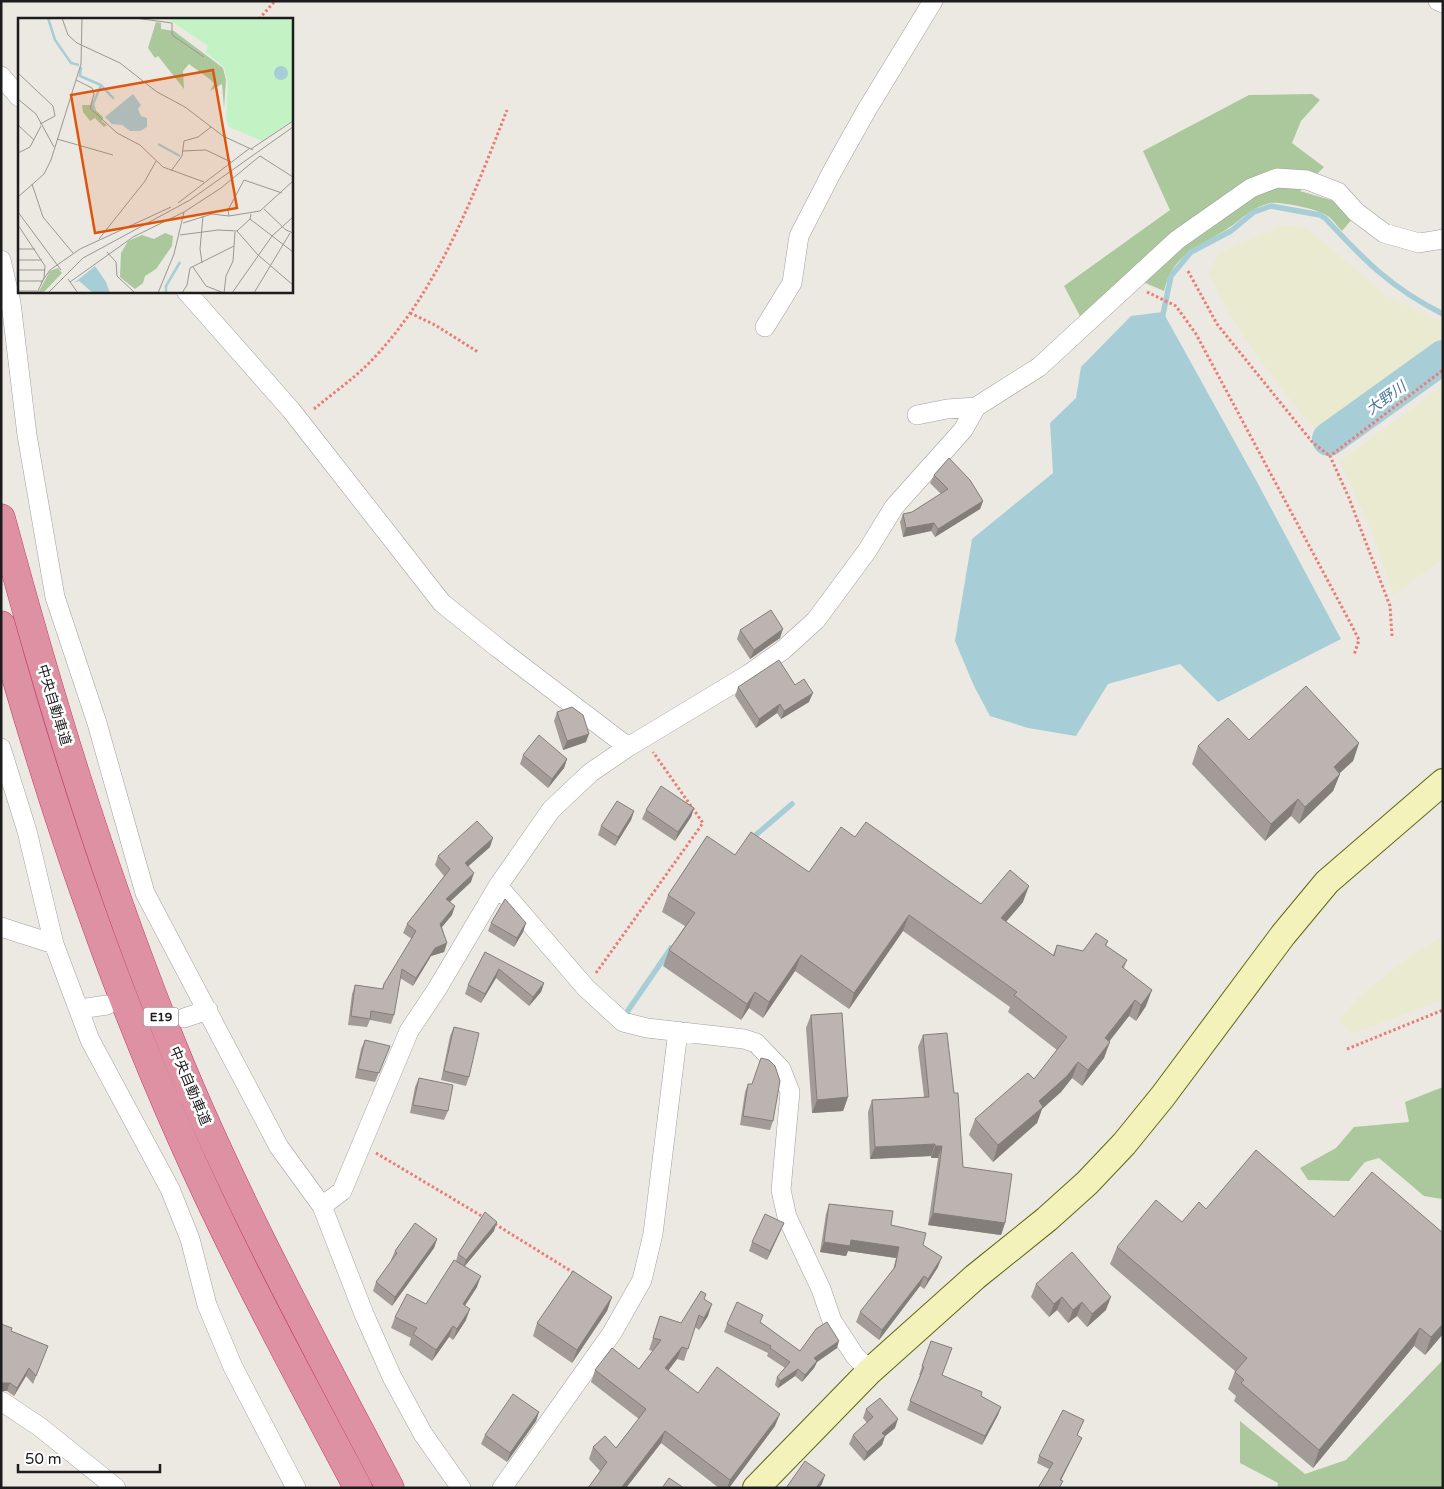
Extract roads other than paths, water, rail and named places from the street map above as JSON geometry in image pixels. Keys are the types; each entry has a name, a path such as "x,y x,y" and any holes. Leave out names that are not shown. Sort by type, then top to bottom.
{"highway":[{"name":"中央自動車道","path":"1,518 74,773 110,884 162,1021 207,1126 272,1265 390,1488"},
{"name":"中央自動車道","path":"1,625 49,784 86,895 135,1028 182,1139 248,1282 358,1488"}],"street":[{"path":"765,327 792,283 799,236 833,170 933,1"},
{"path":"1438,1 1443,4"},
{"path":"1,76 18,96"},
{"path":"322,1206 342,1191 361,1144 389,1084 409,1031 438,990 498,886 551,810 590,773 635,743 749,674 783,650 816,620 867,551 894,507 962,430 976,407 1039,367 1177,240 1251,188 1277,178 1307,180 1338,192 1356,212 1384,233 1419,243 1443,239"},
{"path":"1,260 11,303 27,435 55,597 96,723 145,893 280,1147 322,1206 364,1314 392,1377 423,1434 461,1488"},
{"path":"187,292 300,421 442,603 498,648 635,743"},
{"path":"917,415 947,409 976,407"},
{"path":"1,748 27,831 54,944 80,1009 90,1040 170,1189 190,1240 207,1305 233,1367 296,1488"},
{"path":"756,1488 870,1371 974,1277 1048,1219 1099,1170 1124,1144 1158,1103 1283,935 1327,882 1443,782"},
{"path":"498,886 586,988 623,1022 678,1031 744,1038 756,1043 781,1069 790,1092 781,1190 787,1217 821,1289 832,1322 855,1356 870,1371"},
{"path":"1,927 54,944"},
{"path":"80,1009 107,1005"},
{"path":"184,1018 208,1010"},
{"path":"502,1488 612,1332 642,1280 653,1234 678,1031"},
{"path":"1,1401 40,1427 116,1488"}],"water":[{"path":"1163,312 1341,639 1218,702 1180,664 1108,684 1076,736 1028,728 990,716 974,686 955,641 972,539 1053,473 1050,423 1076,398 1081,367 1131,316"}],"waterway":[{"path":"1162,319 1171,276 1191,252 1231,231 1254,212 1271,206 1320,215 1325,218 1379,272 1408,294 1443,314"},
{"name":"大野川","path":"1329,439 1443,357"},
{"path":"750,840 792,804"},
{"path":"627,1012 671,948"}]}
